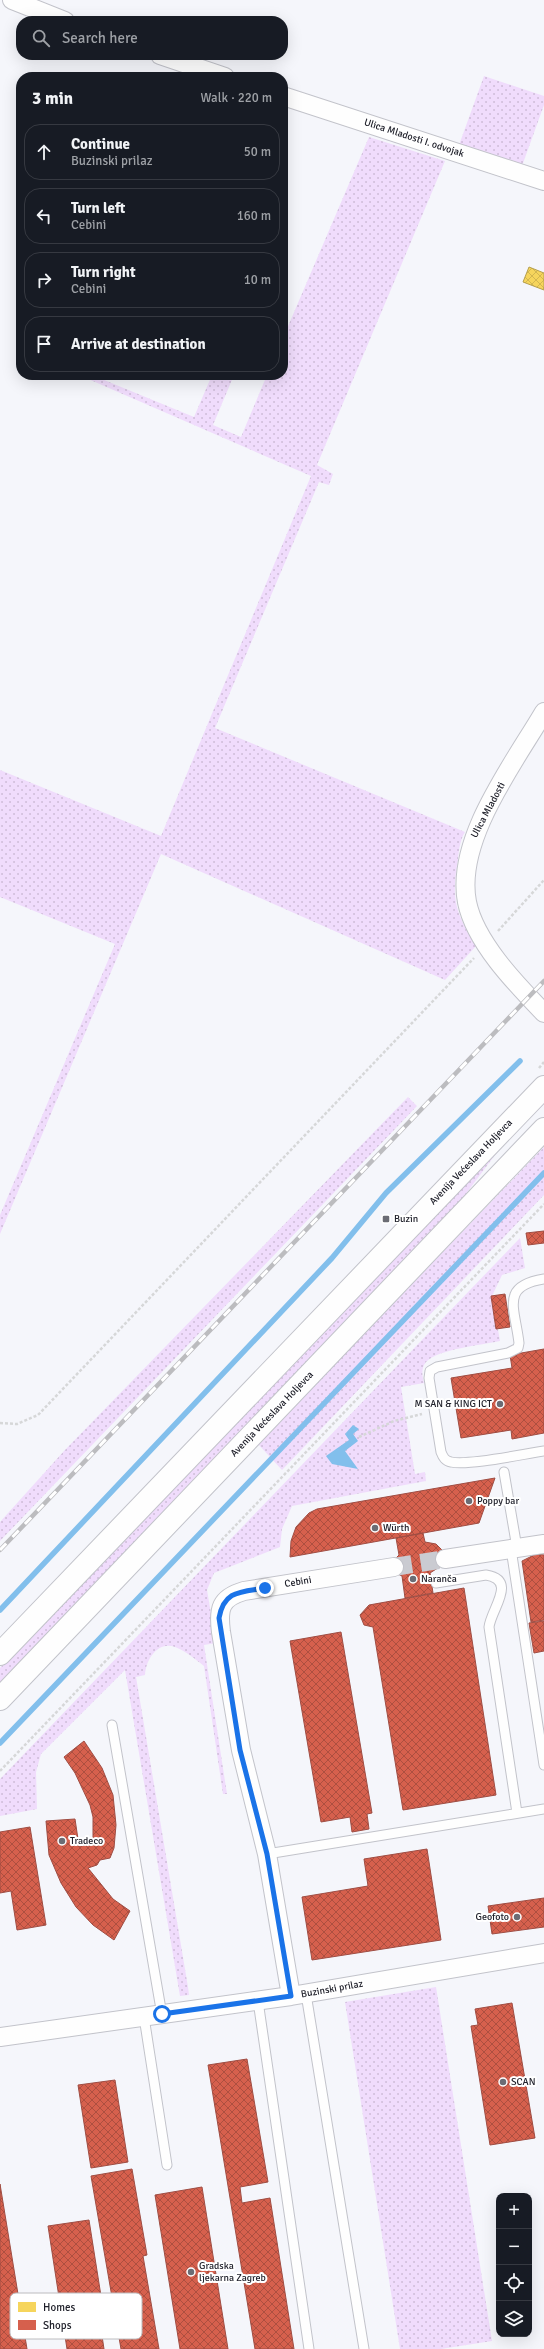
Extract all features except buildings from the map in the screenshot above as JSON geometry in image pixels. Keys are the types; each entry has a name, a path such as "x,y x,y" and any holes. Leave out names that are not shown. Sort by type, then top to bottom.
{"main road":[{"name":"Avenija Većeslava Holjevca","path":"0,1654 544,1087"},
{"name":"Avenija Većeslava Holjevca","path":"0,1699 544,1129"}],"street":[{"path":"12,0 52,16"},
{"path":"175,60 210,72"},
{"name":"Ulica Mladosti I. odvojak","path":"288,98 544,181"},
{"name":"Ulica Mladosti","path":"544,712 478,828 468,856 465,876 467,902 475,923 487,945 506,971 544,1013"},
{"path":"445,1559 544,1544"},
{"name":"Cebini","path":"298,1995 267,1854 240,1750 220,1625 221,1609 224,1601 231,1595 394,1567"},
{"name":"Buzinski prilaz","path":"0,2038 298,1995 544,1953"}],"lane":[{"path":"544,1279 527,1281 517,1288 513,1296 519,1343 518,1348 508,1353 437,1367 430,1371 429,1378 440,1452 444,1459 450,1462 468,1462 544,1451"},
{"path":"504,1472 544,1764"},
{"path":"436,1583 486,1575 499,1580 502,1595 490,1617 489,1627 517,1813"},
{"path":"112,1725 162,2014"},
{"path":"267,1854 544,1809"},
{"path":"298,1995 364,2349"},
{"path":"258,2001 309,2349"},
{"path":"144,2017 167,2165"}],"path":[{"path":"0,1423 17,1424 38,1415 487,945 524,900 544,880"},
{"path":"0,1771 544,1204"},
{"path":"359,1437 394,1421 434,1411"}],"shaded area":[{"path":"484,76 544,96 544,105 522,166 459,145"},
{"path":"369,137 445,161 317,465 333,474 329,485 319,482 215,728 465,832 459,849 455,895 456,905 463,924 476,946 445,980 161,854 0,1234 0,1215 115,944 0,897 0,770 161,836 311,476 90,380 104,380 194,417 210,380 232,380 213,425 241,437 265,380 288,380 288,326"},
{"path":"408,1097 417,1106 0,1541 0,1522 64,1451"},
{"path":"544,1097 544,1104 498,1151 459,1203 0,1683 0,1668"},
{"path":"544,1147 544,1195 282,1470 258,1444"},
{"path":"520,1238 525,1268 502,1275 492,1296 500,1341 440,1354 426,1362 423,1367 422,1375 424,1383 401,1387 415,1474 425,1472 426,1481 292,1506 282,1529 280,1547 214,1573 207,1590 216,1643 204,1645 227,1794 223,1794 204,1666 190,1655 175,1647 169,1646 158,1649 150,1658 145,1675 136,1677 188,1987 189,1995 180,1996 125,1670 41,1754 36,1772 37,1809 0,1816 0,1779"},
{"path":"436,1987 492,2341 441,2349 400,2349 345,2002"}],"water":[{"path":"353,1425 359,1429 353,1434 358,1441 345,1451 358,1469 332,1464 326,1456 349,1440 345,1434"}],"waterway":[{"path":"0,1610 332,1258 386,1193 520,1061"},
{"path":"0,1743 544,1173"}],"tunnel":[{"path":"394,1567 445,1559"}],"railway":[{"path":"0,1550 544,981"}],"place":[{"name":"Buzin","path":"386,1219"},
{"name":"M SAN & KING ICT","path":"500,1404"},
{"name":"Poppy bar","path":"469,1501"},
{"name":"Würth","path":"375,1528"},
{"name":"Naranča","path":"413,1579"},
{"name":"Tradeco","path":"62,1841"},
{"name":"Geofoto","path":"517,1917"},
{"name":"SCAN","path":"503,2082"},
{"name":"Gradska ljekarna Zagreb","path":"191,2272"}],"route":[{"path":"162,2014 291,1996 267,1854 240,1750 219,1618 224,1601 231,1595 265,1588"}]}
